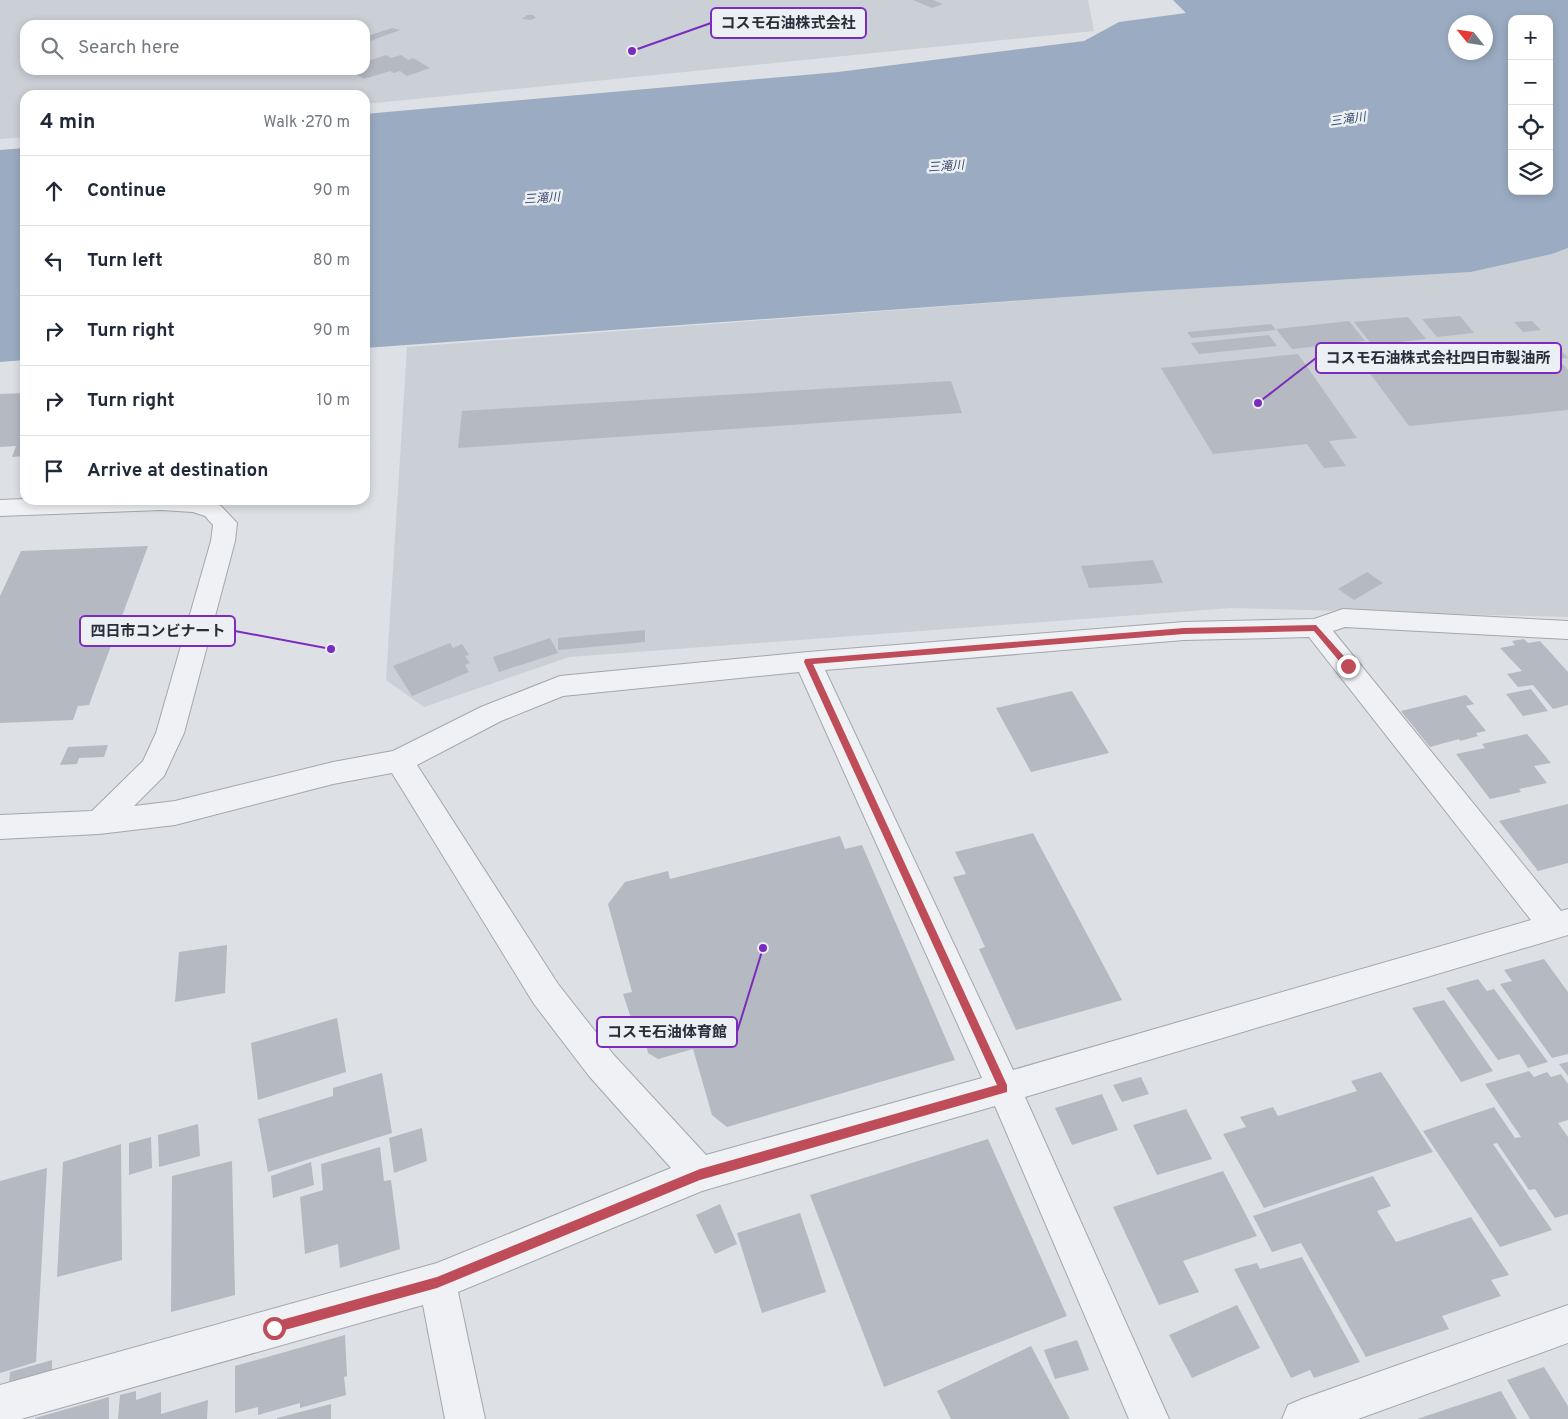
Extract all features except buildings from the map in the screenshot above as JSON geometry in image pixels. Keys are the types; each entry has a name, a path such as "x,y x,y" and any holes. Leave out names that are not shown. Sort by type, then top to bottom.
{"street":[{"path":"0,508 80,505"},
{"path":"99,822 154,768 170,733 223,541 225,524 213,511 195,505"},
{"path":"0,827 99,822 175,814 333,773 399,761 491,714 560,686 808,662 1184,631 1316,628 1343,618 1568,630"},
{"path":"0,1405 437,1282 700,1174 1004,1088 1562,925 1316,628"},
{"path":"808,662 1004,1088 1148,1419"},
{"path":"399,761 546,994 601,1065 700,1174"},
{"path":"437,1282 465,1419"},
{"path":"1302,1419 1568,1324"}],"shaded area":[{"path":"0,0 1088,0 1094,31 370,103 370,90 20,90 20,137 0,139"},
{"path":"1568,248 1568,617 1231,608 569,657 424,707 386,680 407,347 1136,292 1471,272 1552,254"}],"water":[{"name":"三滝川","path":"1173,0 1568,0 1568,248 1552,254 1471,272 1136,292 370,348 370,114 838,72 1084,41 1119,22 1186,13"},
{"path":"20,148 20,360 0,362 0,150"}],"place":[{"name":"コスモ石油株式会社","path":"632,51"},
{"name":"コスモ石油株式会社四日市製油所","path":"1258,403"},
{"name":"四日市コンビナート","path":"331,649"},
{"name":"コスモ石油体育館","path":"763,948"}],"route":[{"path":"274,1328 437,1282 700,1174 1004,1088 808,662 1184,631 1241,628 1316,628 1348,666"}]}
